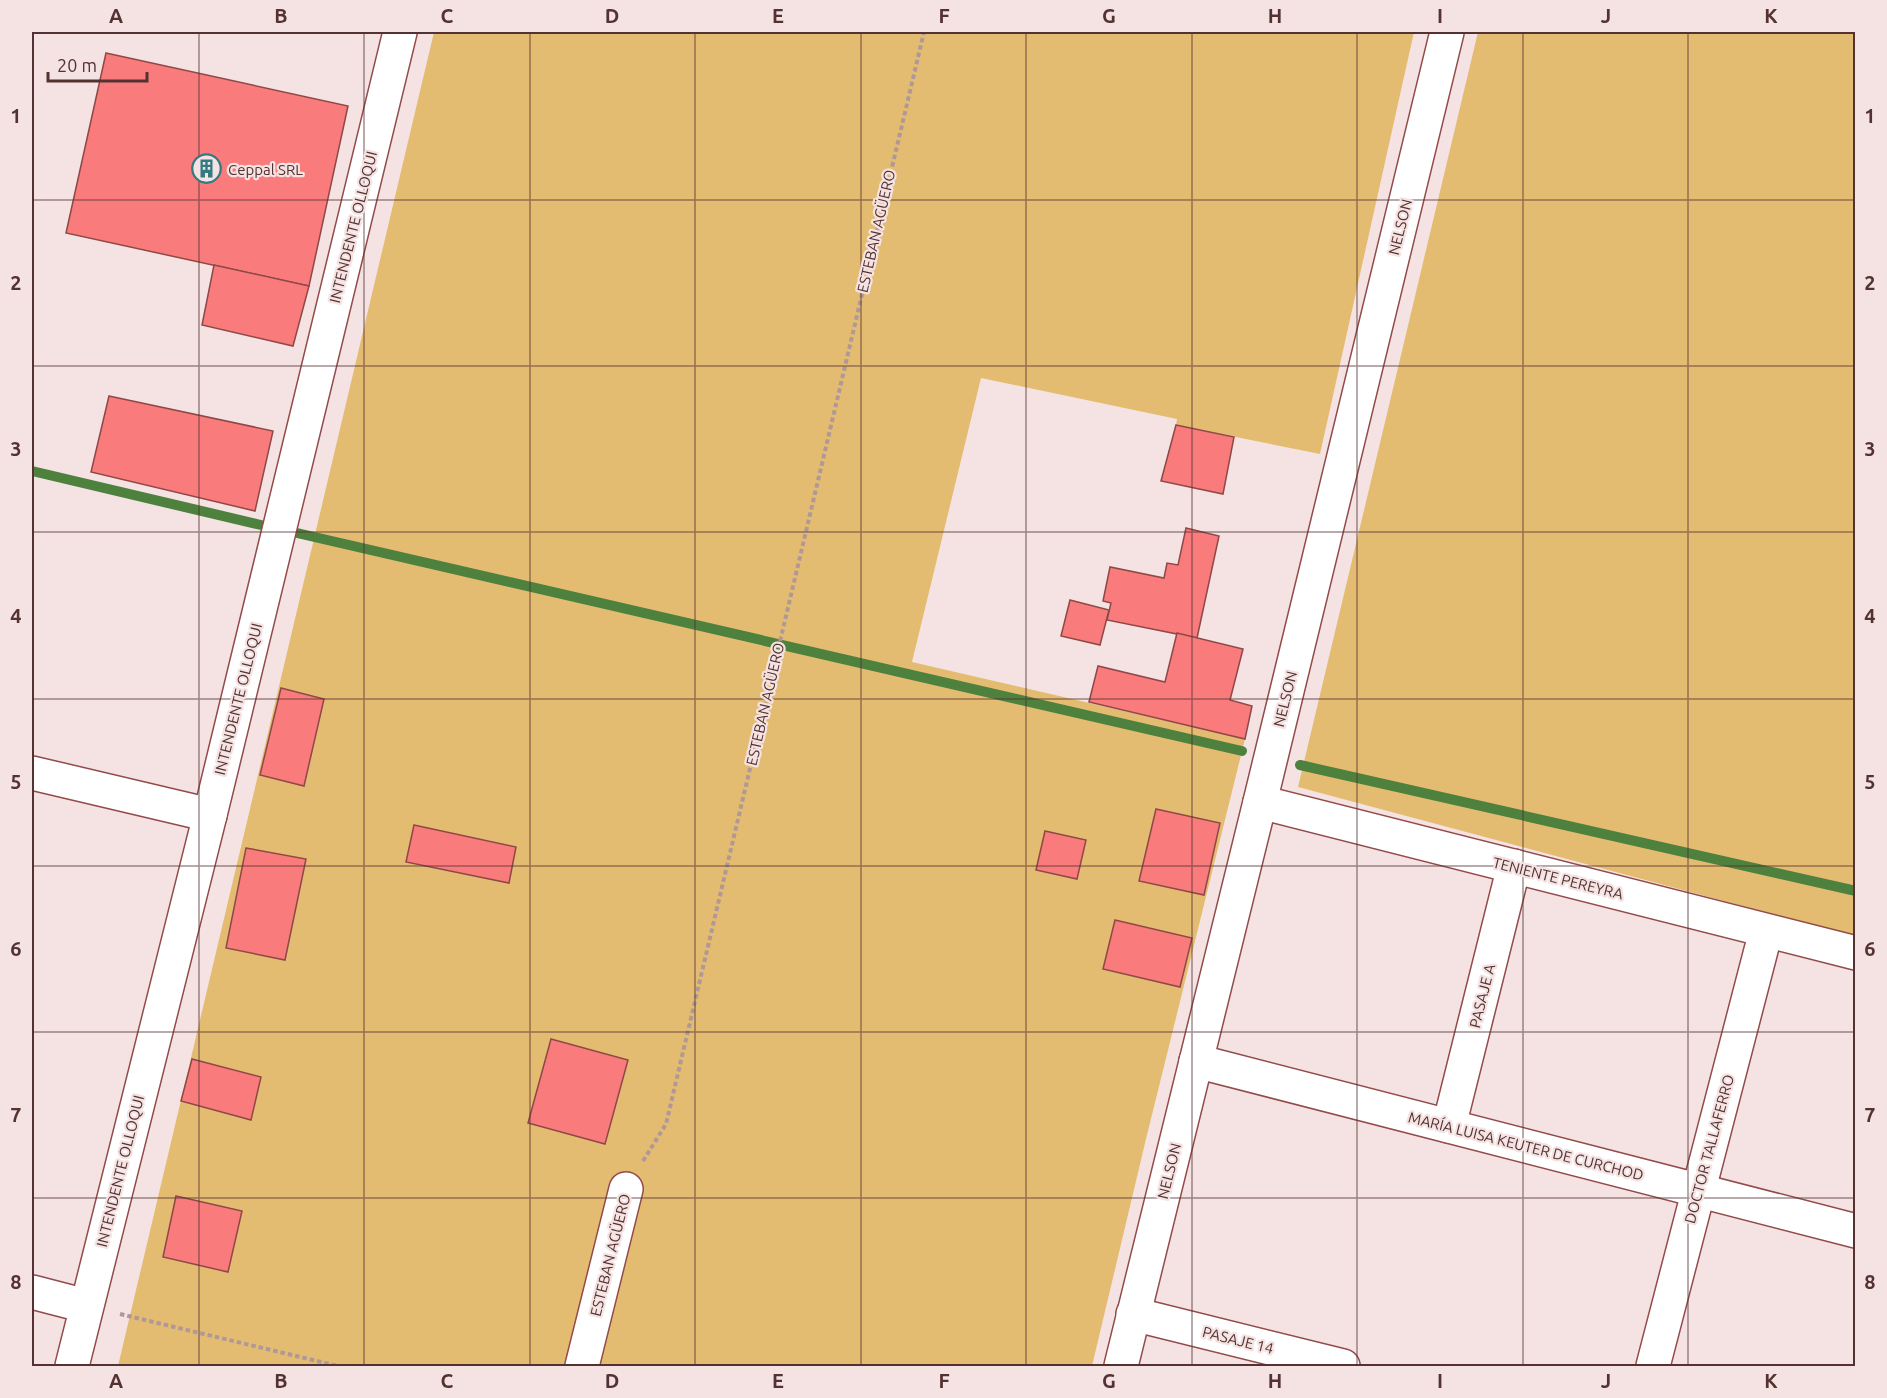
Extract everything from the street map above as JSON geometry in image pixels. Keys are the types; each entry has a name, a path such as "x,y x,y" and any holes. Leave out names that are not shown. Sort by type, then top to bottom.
{"street":[{"name":"INTENDENTE OLLOQUI","path":"72,1366 210,815 400,32"},
{"name":"NELSON","path":"1121,1366 1447,32"},
{"path":"32,773 210,815"},
{"name":"TENIENTE PEREYRA","path":"1260,802 1856,953"},
{"name":"PASAJE A","path":"1449,1126 1514,866"},
{"name":"DOCTOR TALLAFERRO","path":"1653,1366 1766,931"},
{"name":"MARÍA LUISA KEUTER DE CURCHOD","path":"1196,1061 1856,1231"},
{"name":"ESTEBAN AGÜERO","path":"582,1366 626,1189"},
{"path":"32,1292 86,1306"},
{"name":"PASAJE 14","path":"1133,1314 1343,1366"}],"path":[{"name":"ESTEBAN AGÜERO","path":"626,1189 666,1124 924,32"},
{"path":"86,1306 338,1366"}],"shaded area":[{"path":"434,32 1414,32 1320,454 1176,425 1177,419 981,378 912,662 1245,739 1092,1366 118,1366"},
{"path":"1478,32 1855,32 1855,936 1298,787"}],"building":[{"name":"Ceppal SRL","path":"106,53 348,106 309,286 66,233"},
{"path":"214,265 309,286 293,346 202,325"},
{"path":"109,396 273,431 255,511 91,472"},
{"path":"1176,425 1234,437 1223,494 1161,481"},
{"path":"1186,528 1219,536 1197,638 1107,620 1111,603 1103,601 1110,567 1164,578 1167,563 1178,565"},
{"path":"1070,600 1109,610 1100,645 1061,636"},
{"path":"1177,633 1243,649 1230,700 1252,706 1245,739 1089,702 1098,666 1165,682"},
{"path":"281,688 324,699 304,786 260,775"},
{"path":"1156,809 1220,823 1204,895 1139,881"},
{"path":"414,825 516,847 509,883 406,862"},
{"path":"1045,831 1086,840 1077,879 1036,870"},
{"path":"246,848 306,859 285,960 226,948"},
{"path":"1115,920 1192,938 1180,987 1103,969"},
{"path":"551,1039 628,1060 605,1144 528,1123"},
{"path":"192,1059 261,1077 251,1120 181,1101"},
{"path":"176,1196 242,1211 228,1272 163,1257"}],"waterway":[{"path":"32,471 261,525"},
{"path":"297,533 1242,751"},
{"path":"1300,765 1856,891"}],"place":[{"name":"Ceppal SRL","path":"207,169"}]}
